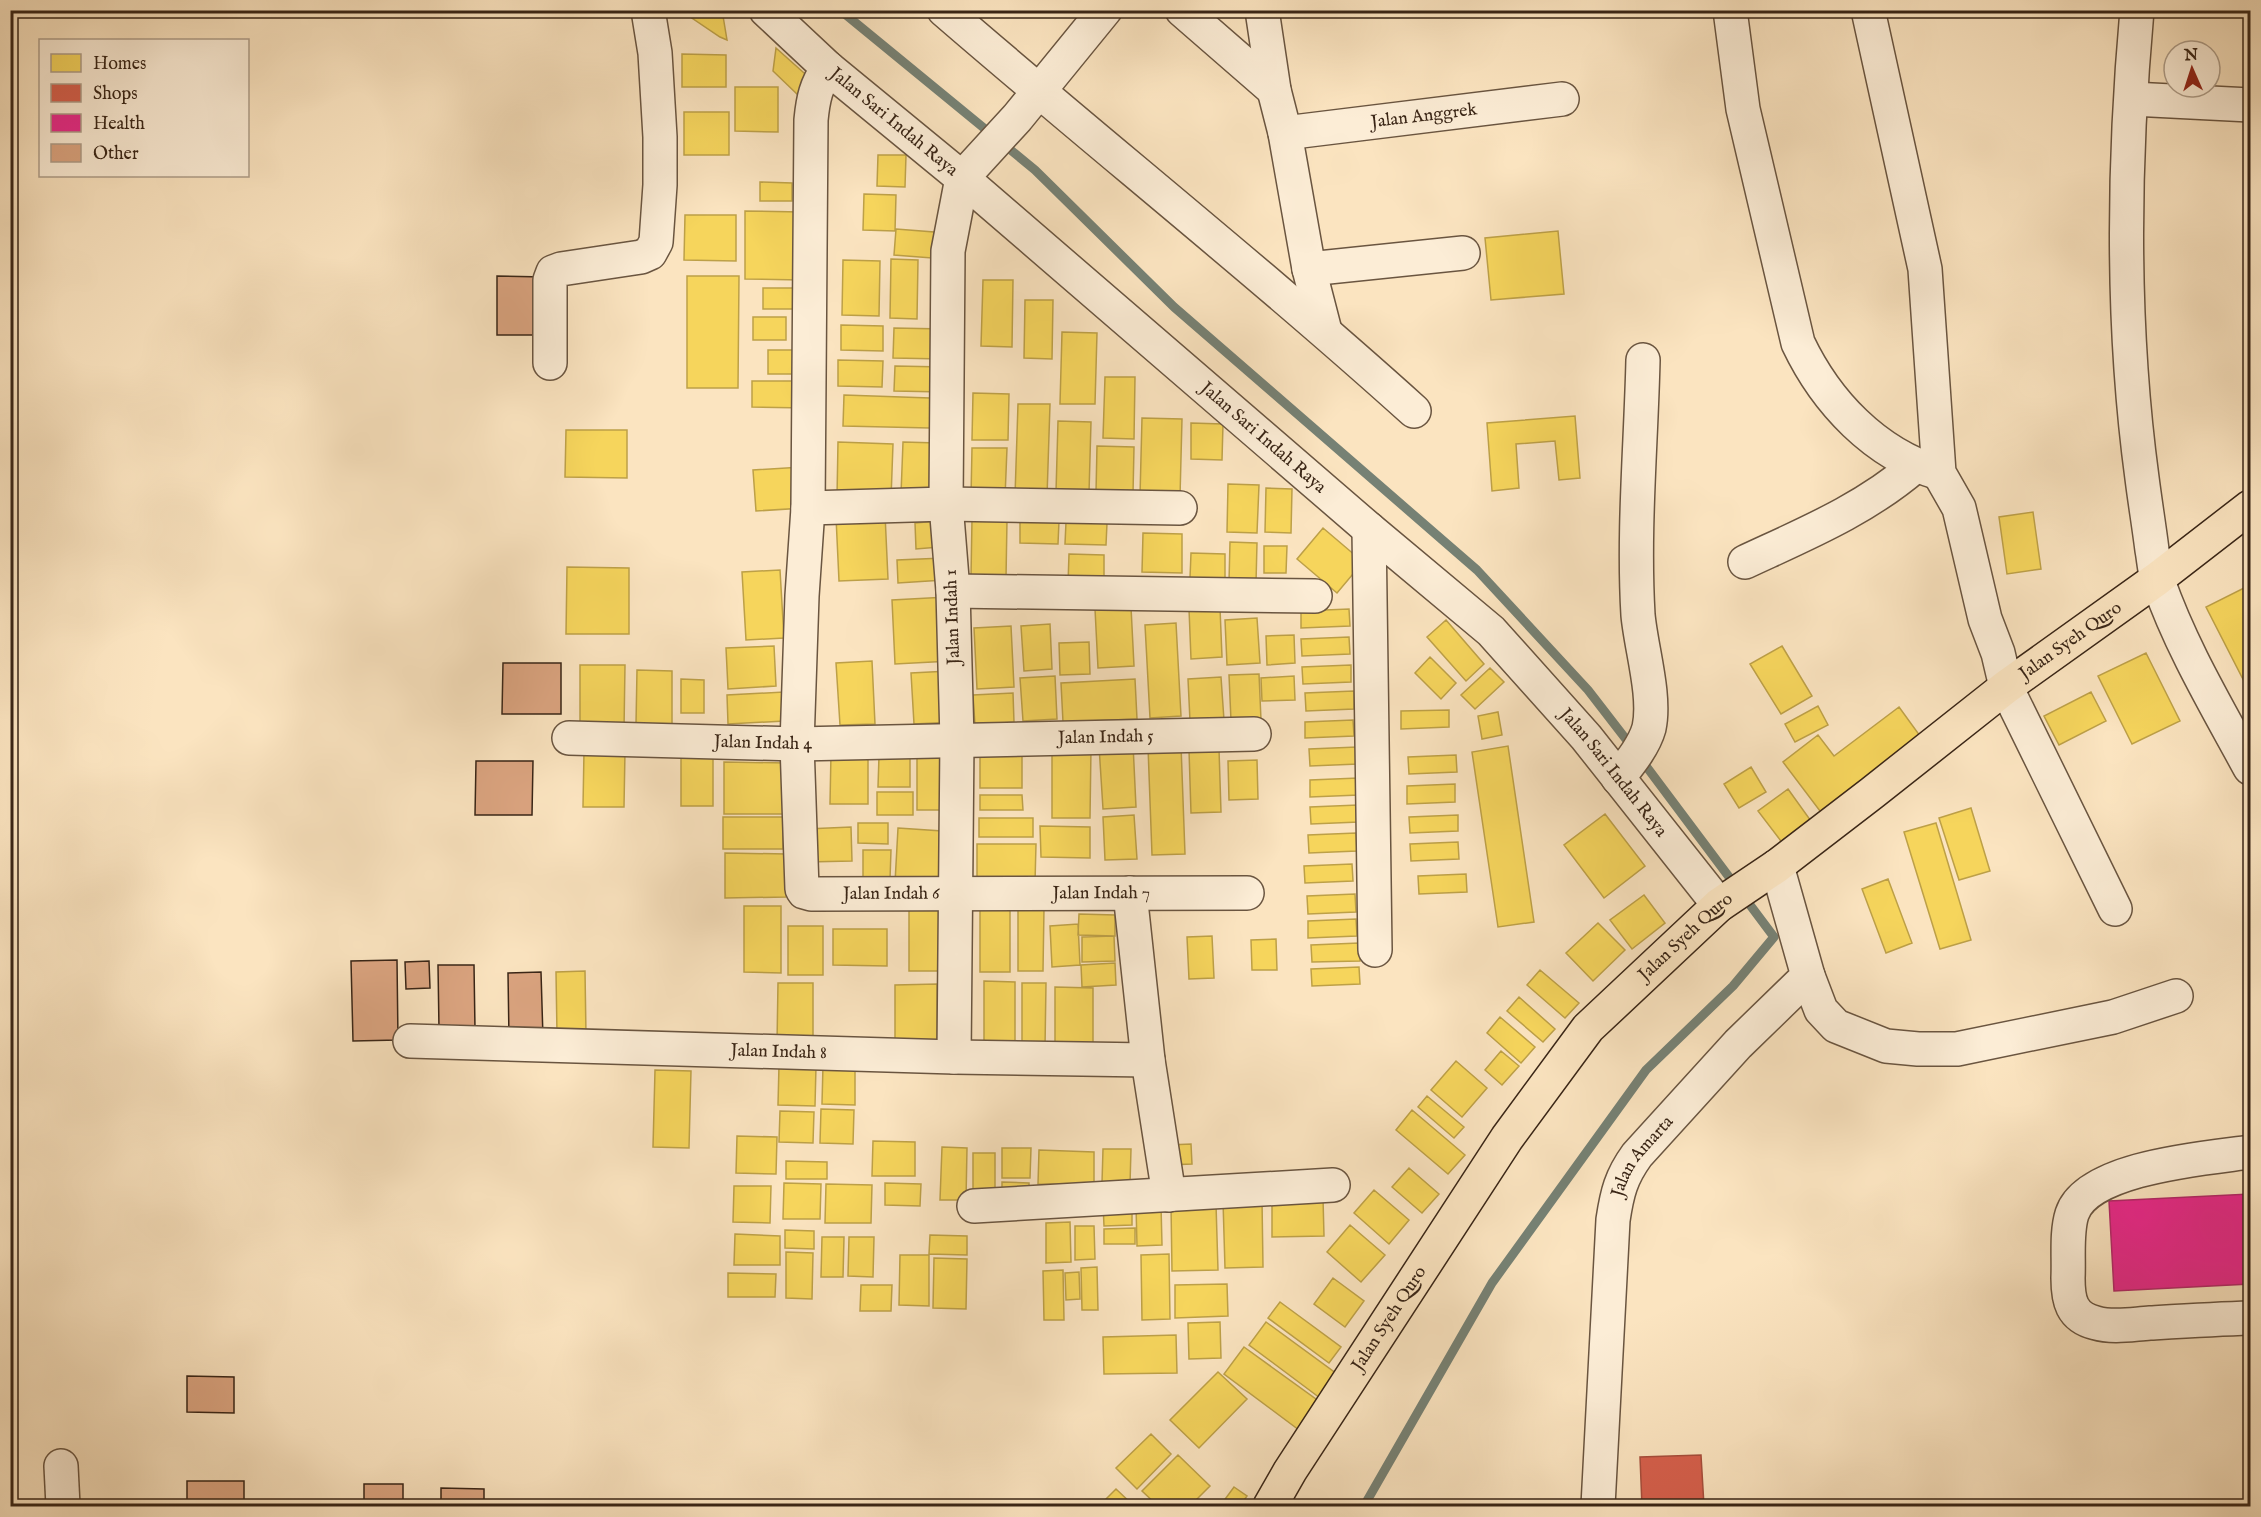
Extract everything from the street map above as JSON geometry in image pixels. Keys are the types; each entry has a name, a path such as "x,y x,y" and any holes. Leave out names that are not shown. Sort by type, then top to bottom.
{"main road":[{"name":"Jalan Syeh Quro","path":"1270,1506 1290,1471 1507,1138 1588,1028 1723,903 1872,793 2006,687 2157,579 2250,507"}],"street":[{"path":"550,363 549,280 553,272 641,257 650,253 656,242 660,185 660,137 655,53 648,10"},
{"name":"Jalan Sari Indah Raya","path":"766,10 828,68 968,171 1369,529 1491,631 1586,737 1630,762 1723,903"},
{"path":"944,10 1038,92 1325,331 1414,411"},
{"path":"968,171 1017,118 1105,10"},
{"path":"1182,10 1274,90"},
{"path":"1262,10 1274,90 1285,133 1309,269 1325,331"},
{"path":"1730,10 1743,110 1787,307 1798,344 1808,365 1832,399 1855,423 1871,438 1927,470 1959,508 1985,619 1998,653 2006,687 2115,909"},
{"path":"1868,10 1925,269 1927,470"},
{"path":"2137,10 2126,233 2129,336 2136,435 2157,579 2187,652 2250,768"},
{"path":"797,744 802,596 808,508 811,120 818,81 828,68"},
{"name":"Jalan Anggrek","path":"1285,133 1562,99"},
{"path":"2132,99 2250,105"},
{"name":"Jalan Indah 1","path":"954,1057 957,740 953,591 946,504 948,250 968,171"},
{"path":"1309,269 1463,253"},
{"path":"1630,762 1648,729 1650,709 1638,616 1636,537 1643,360"},
{"path":"1745,562 1843,516 1890,487 1927,470"},
{"path":"808,508 946,504 1180,508"},
{"path":"1369,529 1375,950"},
{"path":"953,591 1315,596"},
{"name":"Jalan Indah 5","path":"957,740 1254,734"},
{"name":"Jalan Indah 4","path":"569,738 797,744 957,740"},
{"name":"Jalan Indah 6","path":"797,744 801,884 804,892 956,894"},
{"path":"1769,870 1821,1010 1836,1026 1886,1046 1957,1049 2114,1017 2176,996"},
{"path":"1130,893 1148,1059 1168,1195"},
{"name":"Jalan Indah 7","path":"956,894 1247,893"},
{"name":"Jalan Amarta","path":"1598,1506 1613,1220 1616,1197 1624,1174 1637,1155 1731,1052 1808,976"},
{"name":"Jalan Indah 8","path":"410,1041 954,1057 1148,1059"},
{"path":"2250,1152 2142,1169 2104,1183 2085,1194 2072,1212 2069,1227 2068,1297 2075,1311 2085,1319 2108,1325 2250,1318"},
{"path":"974,1206 1333,1185"},
{"path":"61,1466 63,1506"}],"building: Homes":[{"path":"680,10 722,10 727,40 720,37"},
{"path":"776,48 813,81 799,96 773,71"},
{"path":"682,54 726,55 726,87 682,87"},
{"path":"735,87 778,87 778,132 735,131"},
{"path":"684,112 729,112 729,155 684,155"},
{"path":"878,155 906,155 905,187 877,186"},
{"path":"760,182 792,183 792,201 760,201"},
{"path":"864,194 896,195 895,231 863,230"},
{"path":"745,211 801,212 801,280 745,279"},
{"path":"685,215 736,215 736,261 684,260"},
{"path":"896,229 934,232 932,258 894,255"},
{"path":"1558,231 1564,294 1491,300 1485,238"},
{"path":"891,259 918,260 917,319 890,318"},
{"path":"843,260 880,261 879,316 842,315"},
{"path":"687,276 739,276 738,388 687,388"},
{"path":"983,280 1013,280 1012,347 981,346"},
{"path":"763,288 799,288 799,309 763,309"},
{"path":"1025,300 1053,300 1052,359 1024,358"},
{"path":"753,317 786,317 786,340 753,340"},
{"path":"841,325 883,326 883,351 841,350"},
{"path":"894,328 944,329 943,359 893,358"},
{"path":"1062,332 1097,333 1095,404 1060,404"},
{"path":"768,350 806,350 805,374 768,374"},
{"path":"838,360 883,361 882,387 838,386"},
{"path":"895,366 944,367 943,392 894,391"},
{"path":"1105,377 1135,377 1134,439 1103,438"},
{"path":"752,381 805,381 805,408 752,407"},
{"path":"973,393 1009,394 1008,440 972,440"},
{"path":"844,395 930,398 930,428 843,426"},
{"path":"1018,404 1050,404 1047,497 1015,496"},
{"path":"1575,416 1580,478 1559,480 1555,441 1516,444 1519,488 1492,491 1487,423"},
{"path":"1142,418 1182,419 1180,497 1140,496"},
{"path":"1058,421 1091,422 1089,493 1056,492"},
{"path":"1191,423 1223,424 1222,460 1191,459"},
{"path":"566,430 627,430 627,478 565,477"},
{"path":"838,442 893,444 891,499 837,497"},
{"path":"903,442 938,443 937,495 901,494"},
{"path":"1097,446 1134,447 1133,494 1096,493"},
{"path":"972,448 1007,448 1005,498 971,497"},
{"path":"802,467 804,508 756,511 753,470"},
{"path":"1228,484 1259,485 1257,533 1227,532"},
{"path":"1266,488 1292,489 1291,533 1265,532"},
{"path":"2033,512 2041,569 2007,574 1999,517"},
{"path":"885,514 888,579 839,581 836,517"},
{"path":"972,519 1007,520 1006,578 971,577"},
{"path":"1020,520 1059,521 1058,544 1020,543"},
{"path":"938,521 939,547 916,549 915,523"},
{"path":"1066,522 1107,523 1106,545 1065,544"},
{"path":"1323,528 1363,562 1337,593 1297,559"},
{"path":"1143,533 1182,534 1182,573 1142,572"},
{"path":"1230,542 1257,543 1256,583 1229,582"},
{"path":"1264,546 1287,546 1286,573 1264,573"},
{"path":"1191,553 1225,554 1225,580 1190,578"},
{"path":"1069,554 1104,555 1104,585 1068,584"},
{"path":"943,558 944,580 898,583 897,560"},
{"path":"567,567 629,568 629,634 566,634"},
{"path":"780,570 784,638 746,640 742,572"},
{"path":"2250,585 2250,688 2248,689 2206,607"},
{"path":"947,597 951,661 895,664 892,600"},
{"path":"1131,607 1134,666 1098,668 1095,609"},
{"path":"1220,608 1222,657 1191,659 1189,609"},
{"path":"1349,609 1350,626 1301,628 1301,611"},
{"path":"1257,618 1260,663 1227,665 1225,620"},
{"path":"1446,620 1484,664 1466,681 1427,637"},
{"path":"1176,623 1181,716 1150,718 1145,625"},
{"path":"1050,624 1052,669 1024,671 1021,626"},
{"path":"1011,626 1014,687 977,689 974,628"},
{"path":"1294,635 1295,663 1267,665 1266,636"},
{"path":"1349,637 1350,654 1302,656 1301,639"},
{"path":"1089,642 1090,674 1060,675 1059,643"},
{"path":"774,646 776,686 728,689 726,648"},
{"path":"1782,646 1812,696 1781,714 1750,664"},
{"path":"2146,653 2180,721 2132,744 2098,676"},
{"path":"1430,657 1456,683 1441,699 1415,673"},
{"path":"872,661 875,724 840,725 836,663"},
{"path":"580,665 625,665 624,730 580,729"},
{"path":"1351,665 1351,682 1303,684 1302,667"},
{"path":"1490,668 1504,682 1475,709 1461,695"},
{"path":"637,670 672,671 672,724 636,724"},
{"path":"949,671 952,722 914,724 911,673"},
{"path":"1259,674 1261,720 1231,721 1229,675"},
{"path":"1055,676 1057,719 1023,721 1020,678"},
{"path":"1294,676 1295,700 1262,701 1261,678"},
{"path":"1221,677 1224,720 1190,721 1188,679"},
{"path":"681,679 704,680 704,713 681,713"},
{"path":"1135,679 1137,719 1063,722 1061,683"},
{"path":"1354,691 1354,709 1306,711 1305,693"},
{"path":"784,692 785,721 728,724 727,695"},
{"path":"2091,692 2106,721 2059,745 2044,716"},
{"path":"1013,693 1014,722 975,725 973,695"},
{"path":"1818,706 1828,725 1795,742 1785,724"},
{"path":"1899,707 1923,740 1823,815 1783,762 1818,735 1834,756"},
{"path":"1449,710 1449,727 1401,729 1401,711"},
{"path":"1498,712 1502,735 1482,739 1478,716"},
{"path":"1353,720 1354,736 1305,738 1305,722"},
{"path":"1133,744 1136,807 1103,809 1099,746"},
{"path":"1181,745 1185,854 1152,855 1148,747"},
{"path":"1508,746 1534,922 1498,927 1472,752"},
{"path":"1357,747 1358,764 1310,766 1309,749"},
{"path":"1052,748 1091,748 1090,818 1052,818"},
{"path":"917,749 954,749 954,810 917,810"},
{"path":"980,749 1022,749 1022,788 980,788"},
{"path":"1219,749 1221,812 1191,813 1189,750"},
{"path":"584,751 625,751 624,807 583,807"},
{"path":"831,753 868,753 868,804 830,804"},
{"path":"681,755 713,756 713,806 681,806"},
{"path":"1456,755 1457,772 1409,774 1408,757"},
{"path":"879,756 910,757 910,787 878,787"},
{"path":"1257,760 1258,799 1229,800 1228,761"},
{"path":"724,762 786,763 786,814 724,814"},
{"path":"1751,767 1766,792 1739,808 1724,784"},
{"path":"1358,778 1359,795 1310,797 1310,780"},
{"path":"1455,784 1455,802 1407,804 1407,786"},
{"path":"1788,789 1816,828 1787,849 1758,811"},
{"path":"877,792 913,792 913,815 877,815"},
{"path":"980,795 1022,795 1023,810 980,810"},
{"path":"1358,805 1359,822 1311,824 1310,807"},
{"path":"1971,808 1990,871 1959,880 1939,818"},
{"path":"1605,814 1645,866 1604,898 1564,845"},
{"path":"1134,815 1137,859 1105,860 1103,817"},
{"path":"1458,815 1458,831 1410,833 1409,817"},
{"path":"723,817 783,817 783,849 723,849"},
{"path":"979,818 1033,818 1033,837 979,837"},
{"path":"858,823 888,823 888,844 858,843"},
{"path":"1936,823 1971,940 1940,949 1904,832"},
{"path":"1040,826 1090,827 1090,858 1041,857"},
{"path":"851,827 852,861 807,862 806,829"},
{"path":"898,828 942,831 939,885 895,883"},
{"path":"1356,833 1357,851 1309,853 1308,835"},
{"path":"1458,842 1459,859 1411,861 1410,844"},
{"path":"977,844 1036,844 1035,883 977,883"},
{"path":"863,850 891,850 890,879 863,879"},
{"path":"725,853 786,854 786,897 725,898"},
{"path":"1352,864 1353,881 1305,883 1304,866"},
{"path":"1466,874 1467,892 1419,894 1418,876"},
{"path":"1888,879 1912,943 1886,953 1862,889"},
{"path":"1355,894 1356,912 1308,914 1307,896"},
{"path":"1644,895 1665,923 1632,949 1610,920"},
{"path":"909,905 944,905 943,971 909,971"},
{"path":"744,906 781,906 781,973 744,972"},
{"path":"980,907 1010,907 1010,972 980,972"},
{"path":"1018,908 1044,908 1043,971 1018,971"},
{"path":"1079,914 1115,915 1115,936 1078,935"},
{"path":"1356,919 1357,936 1308,938 1308,921"},
{"path":"1598,923 1625,950 1593,981 1566,953"},
{"path":"1078,924 1080,965 1052,967 1050,926"},
{"path":"788,926 823,926 823,975 788,975"},
{"path":"833,929 887,929 887,966 833,965"},
{"path":"1114,936 1115,961 1082,962 1082,937"},
{"path":"1212,936 1214,978 1189,979 1187,937"},
{"path":"1276,939 1277,970 1252,970 1251,940"},
{"path":"1359,943 1360,961 1312,962 1311,945"},
{"path":"1115,963 1116,985 1082,987 1081,965"},
{"path":"1359,967 1360,984 1312,986 1311,969"},
{"path":"1540,970 1579,1003 1565,1018 1527,985"},
{"path":"585,971 586,1035 557,1035 556,972"},
{"path":"984,981 1015,982 1015,1049 984,1048"},
{"path":"778,983 813,983 813,1042 777,1043"},
{"path":"1022,983 1046,983 1045,1048 1022,1048"},
{"path":"937,984 937,1042 895,1042 895,985"},
{"path":"1055,987 1093,988 1093,1048 1055,1047"},
{"path":"1519,997 1555,1029 1543,1042 1507,1011"},
{"path":"1500,1017 1535,1047 1521,1063 1487,1033"},
{"path":"1501,1051 1519,1066 1502,1085 1485,1070"},
{"path":"1456,1061 1487,1088 1462,1117 1431,1090"},
{"path":"779,1065 816,1066 815,1106 778,1105"},
{"path":"823,1065 855,1065 855,1105 822,1104"},
{"path":"655,1070 691,1071 689,1148 653,1147"},
{"path":"1427,1096 1464,1127 1454,1138 1418,1107"},
{"path":"821,1109 854,1110 853,1144 820,1143"},
{"path":"1412,1110 1465,1155 1448,1174 1396,1130"},
{"path":"780,1111 814,1112 813,1143 779,1142"},
{"path":"737,1136 777,1137 776,1174 736,1173"},
{"path":"873,1141 915,1142 915,1176 872,1176"},
{"path":"1191,1144 1192,1164 1168,1165 1168,1145"},
{"path":"942,1147 967,1148 966,1200 940,1200"},
{"path":"1002,1148 1031,1148 1030,1178 1002,1178"},
{"path":"1103,1149 1131,1149 1130,1184 1102,1183"},
{"path":"1039,1150 1094,1152 1094,1185 1038,1184"},
{"path":"973,1153 995,1153 995,1196 973,1195"},
{"path":"786,1161 827,1162 827,1179 786,1179"},
{"path":"1409,1168 1439,1194 1422,1213 1392,1187"},
{"path":"1002,1182 1029,1183 1029,1198 1002,1197"},
{"path":"784,1183 821,1184 820,1219 783,1219"},
{"path":"885,1183 921,1184 920,1206 885,1205"},
{"path":"826,1184 872,1185 871,1223 825,1223"},
{"path":"734,1186 771,1186 770,1223 733,1222"},
{"path":"1374,1190 1409,1220 1389,1244 1354,1213"},
{"path":"1323,1198 1324,1236 1272,1237 1272,1199"},
{"path":"1262,1200 1263,1267 1225,1268 1223,1201"},
{"path":"1103,1204 1132,1204 1132,1225 1104,1226"},
{"path":"1216,1204 1218,1270 1172,1271 1171,1205"},
{"path":"1136,1205 1161,1205 1162,1245 1137,1246"},
{"path":"1070,1222 1071,1262 1046,1263 1046,1223"},
{"path":"1350,1225 1385,1255 1361,1282 1327,1252"},
{"path":"1075,1226 1094,1226 1095,1259 1075,1260"},
{"path":"1135,1228 1135,1244 1104,1244 1104,1229"},
{"path":"785,1230 814,1231 814,1249 785,1248"},
{"path":"735,1234 780,1236 780,1265 734,1265"},
{"path":"930,1235 967,1236 967,1255 929,1254"},
{"path":"822,1237 844,1237 843,1277 821,1277"},
{"path":"849,1237 874,1237 873,1277 848,1276"},
{"path":"786,1252 813,1253 812,1299 786,1298"},
{"path":"1169,1254 1170,1319 1142,1320 1141,1255"},
{"path":"900,1255 929,1255 929,1306 899,1305"},
{"path":"934,1258 967,1259 966,1309 933,1308"},
{"path":"1097,1267 1098,1310 1082,1310 1081,1268"},
{"path":"1063,1270 1064,1320 1044,1320 1043,1271"},
{"path":"1079,1272 1080,1299 1066,1300 1065,1273"},
{"path":"728,1273 776,1274 775,1297 728,1297"},
{"path":"1333,1278 1364,1301 1345,1327 1314,1304"},
{"path":"1227,1284 1228,1316 1175,1318 1175,1285"},
{"path":"861,1285 892,1285 891,1311 860,1311"},
{"path":"1280,1302 1341,1347 1329,1363 1268,1318"},
{"path":"1220,1322 1221,1358 1189,1359 1188,1323"},
{"path":"1266,1322 1337,1374 1320,1398 1249,1345"},
{"path":"1176,1335 1177,1373 1104,1374 1103,1337"},
{"path":"1244,1347 1320,1402 1299,1430 1224,1374"},
{"path":"1218,1372 1247,1399 1199,1448 1170,1420"},
{"path":"1151,1434 1171,1454 1137,1489 1116,1468"},
{"path":"1178,1455 1210,1486 1190,1506 1158,1506 1142,1491"},
{"path":"1234,1487 1247,1496 1240,1506 1220,1506"},
{"path":"1116,1489 1134,1506 1099,1506"}],"building: Shops":[{"path":"1701,1455 1704,1506 1642,1506 1640,1457"}],"building: Health":[{"path":"2250,1194 2250,1284 2114,1291 2109,1201"}],"building: Other":[{"path":"497,276 544,277 544,335 497,335"},
{"path":"503,663 561,663 561,714 502,714"},
{"path":"476,761 533,761 532,815 475,815"},
{"path":"397,960 398,1040 353,1041 351,961"},
{"path":"429,961 430,988 406,989 405,962"},
{"path":"438,965 474,965 475,1029 439,1029"},
{"path":"541,972 543,1038 509,1039 508,973"},
{"path":"187,1376 234,1377 234,1413 187,1412"},
{"path":"187,1481 244,1481 244,1506 187,1506"},
{"path":"364,1484 403,1484 403,1506 364,1506"},
{"path":"441,1488 484,1489 484,1506 441,1506"}],"waterway":[{"path":"840,10 1035,170 1174,307 1477,570 1588,690 1632,747"},
{"path":"1364,1506 1492,1283 1646,1070 1733,986 1774,937 1640,758"}]}
